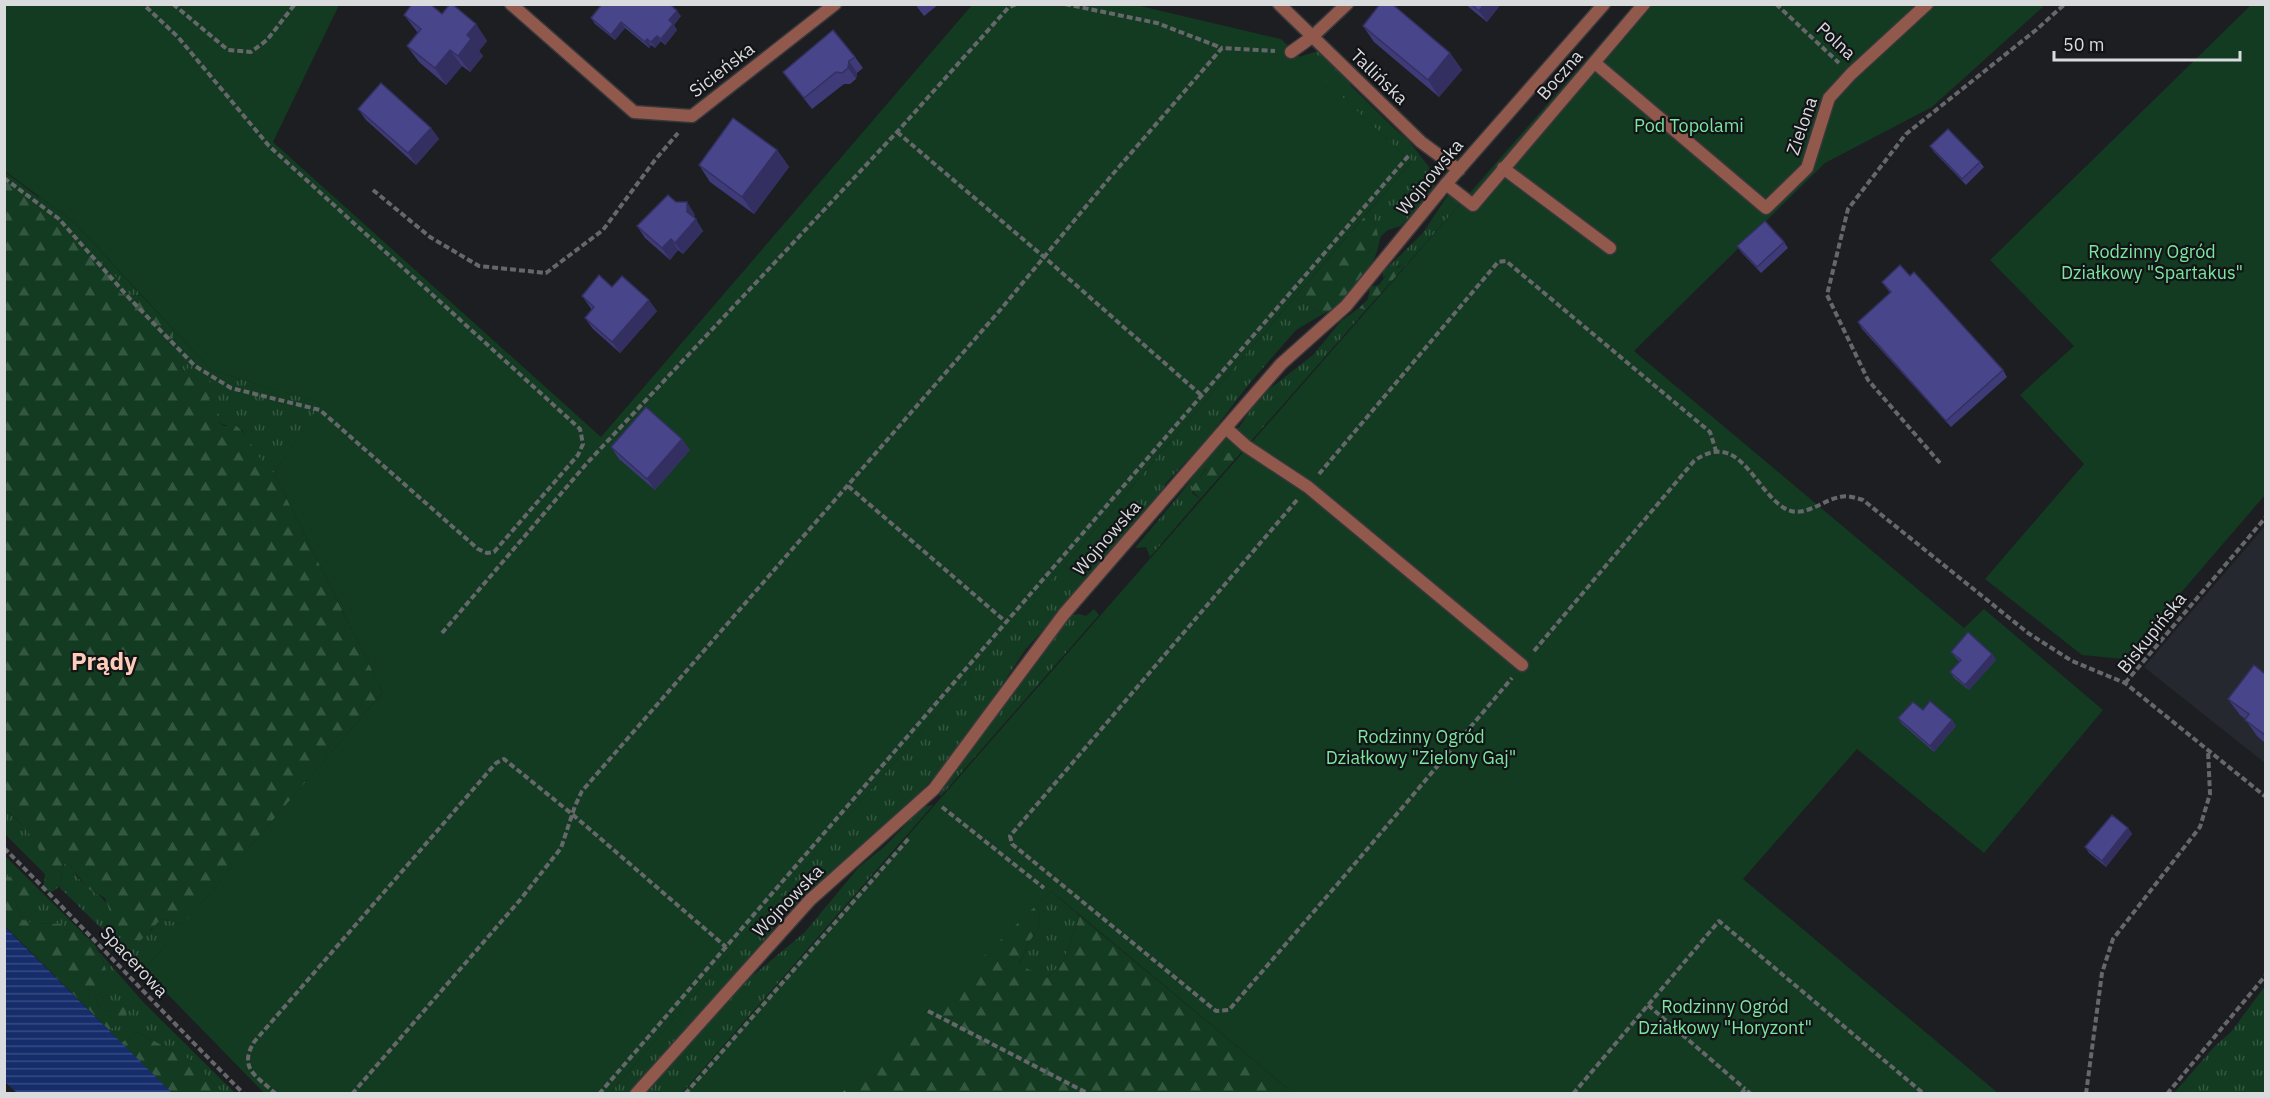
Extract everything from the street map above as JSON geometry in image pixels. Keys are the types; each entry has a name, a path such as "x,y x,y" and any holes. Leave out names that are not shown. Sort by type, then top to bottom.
{"street":[{"name":"Sicieńska","path":"511,4 634,112 692,116 835,4"},
{"name":"Tallińska","path":"1279,4 1421,142 1459,170"},
{"path":"1291,52 1312,37 1347,4"},
{"name":"Wojnowska","path":"636,1094 810,900 934,789 1064,614 1227,429 1281,364 1346,306 1446,184 1604,4"},
{"name":"Boczna","path":"1446,184 1473,205 1644,4"},
{"path":"1851,74 1927,4"},
{"name":"Zielona","path":"1595,63 1766,208 1807,168 1830,98 1851,74"},
{"path":"1503,168 1610,248"},
{"path":"1227,429 1246,446 1308,488 1522,665"}],"path":[{"path":"4,178 59,219 129,298 195,366 231,388 320,410 478,549 487,553 494,552 578,455 583,444 580,429 269,146 185,46 142,4"},
{"path":"173,4 228,50 251,52 267,40 295,4"},
{"path":"442,633 588,462 897,132 1008,8 1016,4"},
{"path":"1065,4 1157,23 1222,48 1291,52"},
{"name":"Polna","path":"1776,4 1851,74"},
{"path":"1940,463 1868,380 1827,296 1848,209 1906,134 2065,4"},
{"path":"352,1094 512,909 561,848 582,791 848,486 1222,48"},
{"path":"373,190 430,237 479,266 546,273 603,230 655,159 692,116"},
{"path":"897,132 1201,395"},
{"path":"599,1094 1421,142"},
{"path":"848,486 1006,622"},
{"name":"Biskupińska","path":"2265,517 2125,683 2265,796"},
{"path":"2086,1094 2102,973 2113,939 2200,826 2210,794 2208,750"},
{"path":"276,1094 250,1070 247,1063 248,1053 254,1042 496,763 504,759 572,814 726,947"},
{"path":"939,805 1044,888"},
{"path":"685,1094 916,831"},
{"name":"Spacerowa","path":"4,848 244,1094"},
{"path":"1573,1094 1719,921 1924,1094"},
{"path":"2167,1094 2265,975"},
{"path":"1648,1005 1751,1094"},
{"path":"928,1011 1089,1094"},
{"path":"1741,1094 1745,1089"}],"shaded area":[{"path":"2265,526 2265,763 2144,667"}],"green space":[{"path":"5,5 339,5 273,142 601,437 972,5 1136,5 1281,39 1411,162 609,1094 264,1093 144,970 383,692 274,473 321,403 211,370 75,223 5,171"},
{"name":"Rodzinny Ogród Działkowy \"Zielony Gaj\"","path":"1634,5 2045,5 1932,107 1825,163 1634,351 1964,628 1984,609 2103,710 1984,853 1857,749 1743,879 1998,1093 1293,1093 1051,891 842,1093 682,1094"},
{"name":"Rodzinny Ogród Działkowy \"Spartakus\"","path":"2251,5 2266,5 2265,495 2124,659 2082,655 1985,579 2084,464 2020,395 2074,346 1990,260"},
{"path":"1315,52 1329,53 1345,68 1351,86 1408,140 1436,176 1433,192 1401,226 1388,230 1381,236 1378,246 1376,227 1370,210 1411,162 1299,57"},
{"path":"5,172 61,216 86,245 90,245 101,256 102,261 97,268 103,273 109,270 115,276 118,280 117,289 121,294 142,296 173,329 173,338 165,342 184,351 181,366 184,372 189,367 216,387 218,396 211,397 209,400 214,403 212,411 219,414 219,423 224,426 235,425 241,430 263,462 274,473 383,692 184,924 161,919 140,941 119,932 105,898 87,888 70,865 64,863 61,885 52,892 42,891 45,879 44,867 37,845 23,826 5,810"},
{"path":"1450,192 1460,204 1407,264 1399,266 1383,278 1383,272 1422,234"},
{"path":"37,195 75,223 142,296 121,294 99,271 86,245"},
{"path":"1370,210 1377,232 1378,247 1368,270 1345,301 1323,314 1294,298"},
{"path":"1407,264 1366,310 1359,308 1368,299 1370,287 1379,285 1391,272"},
{"path":"1294,298 1323,314 1296,330 1249,384 1207,439 1166,483 1154,504 1121,544 1121,539 1105,528 1114,519 1109,513"},
{"path":"1359,308 1366,310 1237,457 1232,453 1212,464 1204,472 1192,493 1200,499 1150,557 1146,547 1135,548 1181,493 1211,452 1240,426 1255,403 1313,355 1341,321"},
{"path":"173,329 211,370 322,403 274,473 265,467 242,430 219,423 212,412 209,400 216,387 189,368 185,373 181,366 184,351 165,342 173,338"},
{"path":"1223,453 1232,453 1237,457 1200,499 1191,489 1211,463 1220,459"},
{"path":"1109,513 1114,519 1105,529 1121,539 1120,555 1095,575 1090,574 1076,593 1066,588 1072,571 1064,565"},
{"path":"1064,565 1072,571 1067,588 1076,593 1025,650 961,747 908,806 834,873 816,884 774,927 764,944 630,1093 609,1094"},
{"path":"1094,609 1099,615 940,797 940,789 1070,615 1086,616"},
{"path":"933,805 682,1093 644,1094 740,986 804,933 859,867 885,846 923,807"},
{"path":"4,810 33,838 42,855 45,874 5,834"},
{"path":"4,855 84,934 66,930 62,924 33,923 23,920 16,905 22,898 20,876 5,877"},
{"path":"65,863 72,868 85,885 104,900 109,909 151,931 161,919 184,924 144,970 59,887"},
{"path":"20,876 33,891 33,897 22,898 16,905 23,920 33,923 63,924 66,930 88,937 100,954 106,969 102,978 105,987 103,992 95,996 99,1006 104,1011 117,1007 126,1009 127,1020 124,1027 115,1026 109,1030 5,926 5,877"},
{"path":"1051,891 1080,916 1063,962 1047,978 1019,966 1029,942 1038,929 1040,918 1038,903"},
{"path":"1038,903 1040,918 1038,929 1029,942 1019,965 1047,978 1063,962 1080,916 1293,1093 768,1094"},
{"path":"100,953 145,1004 235,1093 223,1093 192,1061 137,1032 121,1043 109,1030 115,1026 124,1026 108,1010 104,1011 99,1006 95,996 103,992 102,978 106,968"},
{"path":"2265,986 2265,1093 2174,1093 2214,1047 2231,1032"},
{"path":"137,1032 192,1061 223,1093 172,1093 121,1043"}],"water":[{"path":"4,926 172,1093 17,1093 5,1082"}],"building":[{"path":"412,4 430,4 442,14 452,4 476,24 467,35 471,39 458,56 450,50 435,68 407,46 421,29 404,15"},
{"path":"602,4 670,4 677,11 669,20 673,24 661,39 657,36 651,42 647,39 645,42 621,22 611,35 591,18"},
{"path":"1380,4 1392,4 1450,53 1428,80 1363,26"},
{"path":"1471,4 1484,4 1479,11"},
{"path":"833,30 855,57 849,61 848,68 842,73 836,72 804,98 783,72"},
{"path":"381,83 431,128 408,153 358,109"},
{"path":"733,118 777,150 742,197 699,165"},
{"path":"1948,129 1980,162 1962,179 1930,146"},
{"path":"668,195 676,202 687,202 687,212 696,219 675,243 671,239 662,248 637,226"},
{"path":"1765,221 1784,242 1757,267 1737,246"},
{"path":"1900,265 1910,276 1914,272 2003,370 1946,421 1858,322 1891,292 1882,282"},
{"path":"599,275 612,287 622,276 649,300 612,342 585,318 594,307 582,296"},
{"path":"646,407 682,439 647,479 611,447"},
{"path":"1968,632 1992,654 1965,685 1950,672 1961,660 1951,652"},
{"path":"2254,665 2265,674 2265,735 2245,720 2249,714 2228,699"},
{"path":"1930,701 1952,720 1930,746 1898,718 1913,702 1923,710"},
{"path":"2112,815 2128,828 2102,861 2085,847"}],"district":[{"name":"Prądy","path":"104,662"}],"park label":[{"name":"Pod Topolami","path":"1689,126"},
{"name":"Rodzinny Ogród Działkowy \"Horyzont\"","path":"1725,1017"}]}
